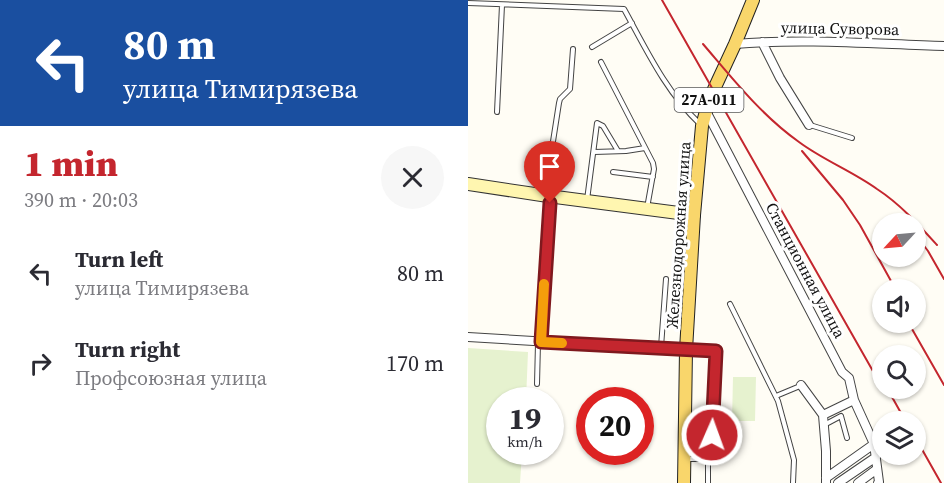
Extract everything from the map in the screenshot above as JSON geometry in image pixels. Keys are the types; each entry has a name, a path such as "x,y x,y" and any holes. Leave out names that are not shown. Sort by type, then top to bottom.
{"main road":[{"name":"Железнодорожная улица","path":"684,483 686,350 702,126 709,100 753,0"},
{"path":"468,184 694,214"}],"street":[{"name":"улица Суворова","path":"735,44 762,42 944,46"},
{"path":"762,42 780,78 809,125"},
{"name":"Станционная улица","path":"706,111 842,372 849,378 854,400 872,440"},
{"path":"539,342 550,203 548,196"},
{"path":"468,338 686,350"},
{"path":"801,385 823,415 826,480"},
{"path":"823,415 854,400"},
{"path":"826,480 872,446"},
{"path":"838,483 872,460"},
{"name":"Станционная улица","path":"877,465 878,483"},
{"path":"858,483 877,469"}],"lane":[{"path":"468,3 624,9 680,104 702,126"},
{"path":"497,112 502,4"},
{"path":"592,46 632,23"},
{"path":"548,196 549,167 559,103 570,89 573,49"},
{"path":"601,62 652,163 654,170 647,209"},
{"path":"587,201 597,123 603,126 618,151"},
{"path":"809,125 852,138"},
{"path":"594,152 645,148"},
{"path":"613,172 653,177"},
{"path":"661,349 666,279"},
{"path":"730,304 778,401 794,460 793,483"},
{"path":"537,384 539,342"},
{"path":"685,459 708,459 712,456 716,351 686,350"},
{"path":"776,396 801,385"},
{"path":"824,425 841,416 847,438"},
{"path":"708,459 708,483"}],"green space":[{"path":"468,348 528,352 527,387 486,387 486,465 521,465 520,483 468,483"},
{"path":"733,377 756,377 755,421 732,421"}],"railway":[{"path":"662,0 872,369"},
{"path":"703,44 772,120 808,148 858,177 893,201 937,245"},
{"path":"802,151 843,200 860,225 890,279"},
{"path":"926,248 944,279"},
{"path":"914,333 944,385"},
{"path":"893,399 900,411"},
{"path":"926,456 941,483"}],"slow traffic":[{"path":"544,284 541,342 562,343"}],"route":[{"path":"550,203 541,342 716,351 712,435"}]}
